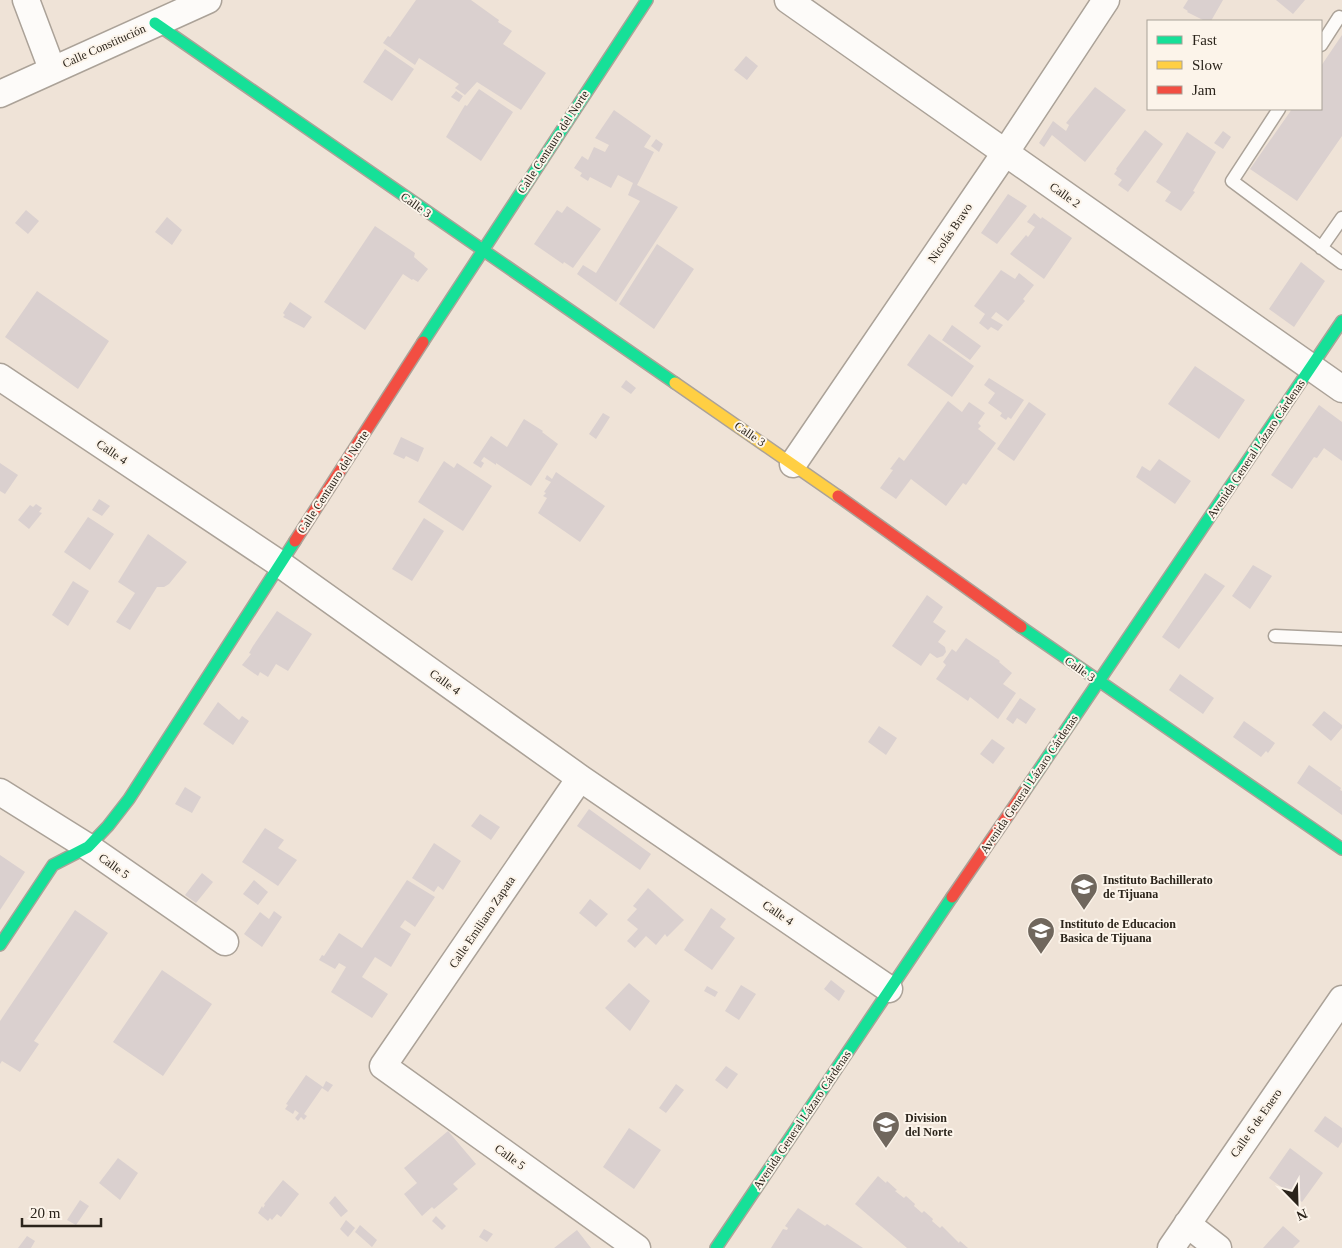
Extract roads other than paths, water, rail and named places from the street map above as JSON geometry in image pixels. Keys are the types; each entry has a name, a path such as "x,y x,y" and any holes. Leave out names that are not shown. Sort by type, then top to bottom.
{"street":[{"path":"26,0 52,69"},
{"name":"Calle Constitución","path":"0,94 208,0"},
{"name":"Calle Centauro del Norte","path":"0,945 52,865 88,848 129,799 482,251 647,0"},
{"name":"Calle 2","path":"788,0 1342,389"},
{"name":"Nicolás Bravo","path":"793,464 1005,153 1106,0"},
{"name":"Calle 3","path":"155,23 482,251 793,464 1099,682 1342,849"},
{"name":"Avenida General Lázaro Cárdenas","path":"716,1248 889,989 1342,321"},
{"name":"Calle 4","path":"0,377 280,564 580,778 889,989"},
{"name":"Calle Emiliano Zapata","path":"383,1066 580,778"},
{"name":"Calle 5","path":"0,792 88,848 226,942"},
{"name":"Calle 6 de Enero","path":"1171,1248 1342,999"},
{"name":"Calle 5","path":"383,1066 637,1248"},
{"path":"1187,1224 1218,1248"}],"lane":[{"path":"1322,43 1339,17"},
{"path":"1278,110 1232,180 1342,263"},
{"path":"1321,248 1342,218"},
{"path":"1275,636 1342,639"}],"place":[{"name":"Instituto Bachillerato de Tijuana","path":"1084,911"},
{"name":"Instituto de Educacion Basica de Tijuana","path":"1041,955"},
{"name":"Division del Norte","path":"886,1149"}]}
